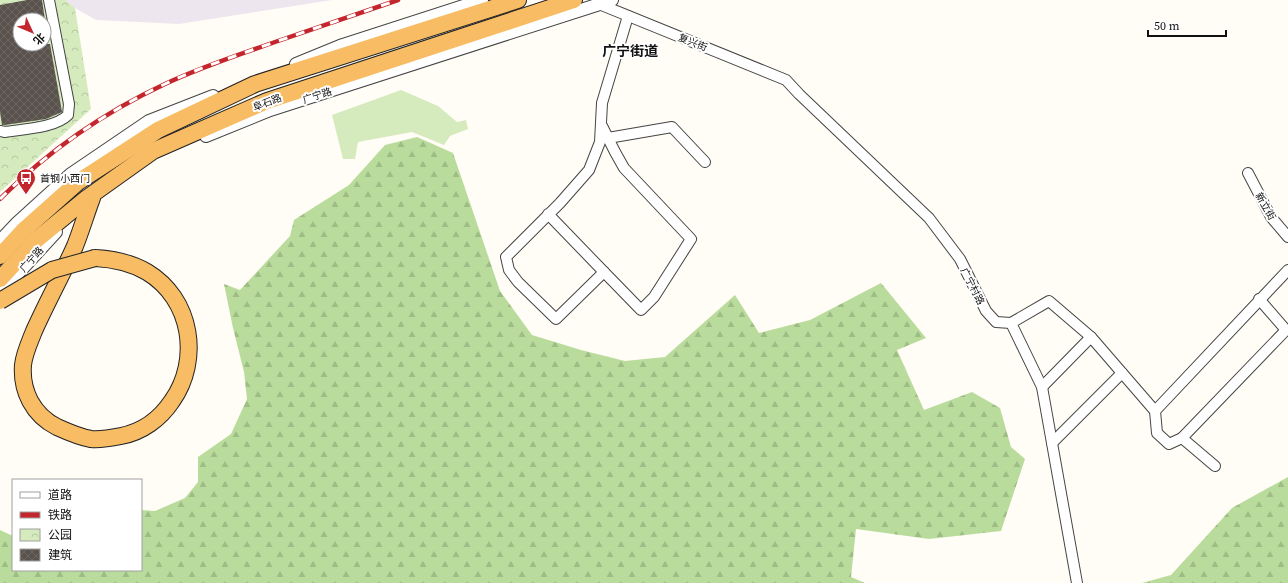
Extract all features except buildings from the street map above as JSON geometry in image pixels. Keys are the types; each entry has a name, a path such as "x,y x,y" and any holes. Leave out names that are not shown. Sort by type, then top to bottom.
{"highway":[{"name":"阜石路","path":"0,256 24,230 78,182 158,130 255,84 518,0"},
{"name":"阜石路","path":"0,279 35,241 87,198 154,151 267,101 574,0"},
{"path":"0,300 52,270 95,258 115,259 134,265 147,272 156,278 175,300 183,314 188,330 190,353 185,377 179,392 166,410 153,421 137,431 108,439 91,439 70,433 48,422 34,409 26,394 22,382 23,363 30,342 41,316 75,245 92,198"}],"street":[{"path":"0,131 5,132 52,124 63,120 68,115 69,104 49,0"},
{"path":"0,241 16,224 71,174 149,121 340,46 482,0"},
{"name":"广宁路","path":"0,293 50,238 92,198 154,157 270,110 612,0"},
{"name":"复兴街","path":"599,4 786,80"},
{"path":"604,272 556,320 518,282 509,270 506,257 589,170 600,142 602,103 628,16"},
{"name":"广宁村路","path":"786,80 929,218 960,260 986,311 996,322 1011,323"},
{"path":"548,214 641,310 654,297 692,239 624,168 602,126"},
{"path":"608,138 672,127 705,162"},
{"name":"新立街","path":"1248,173 1271,217 1288,237"},
{"path":"1155,411 1288,270"},
{"path":"1077,583 1042,387 1011,323 1049,301 1091,337 1155,411 1157,432 1169,444 1182,438 1286,330 1260,299"},
{"path":"1042,387 1091,337"},
{"path":"1052,443 1122,373"},
{"path":"1182,438 1215,466"}],"shaded area":[{"path":"61,0 332,0 179,24 96,20"}],"green space":[{"path":"0,0 65,0 75,8 91,109 0,192"},
{"path":"401,90 438,106 457,122 466,120 468,129 450,136 444,145 412,132 358,142 355,159 343,159 332,115"},
{"path":"417,137 453,153 500,291 532,335 581,350 625,361 665,357 735,295 759,333 810,320 881,283 926,338 897,350 924,410 972,392 1000,408 1011,447 1025,459 1001,531 929,539 856,529 851,577 865,583 0,583 0,530 12,536 12,571 142,571 142,510 155,511 185,498 198,482 198,457 231,434 247,399 244,372 224,284 240,290 290,236 294,220 349,185 385,145"},
{"path":"1288,477 1288,583 1142,583 1171,575 1232,508"}],"railway":[{"path":"0,199 57,149 99,120 143,95 192,72 398,0"}],"place":[{"name":"首钢小西门","path":"26,195"}],"district":[{"name":"广宁街道","path":"630,51"}]}
